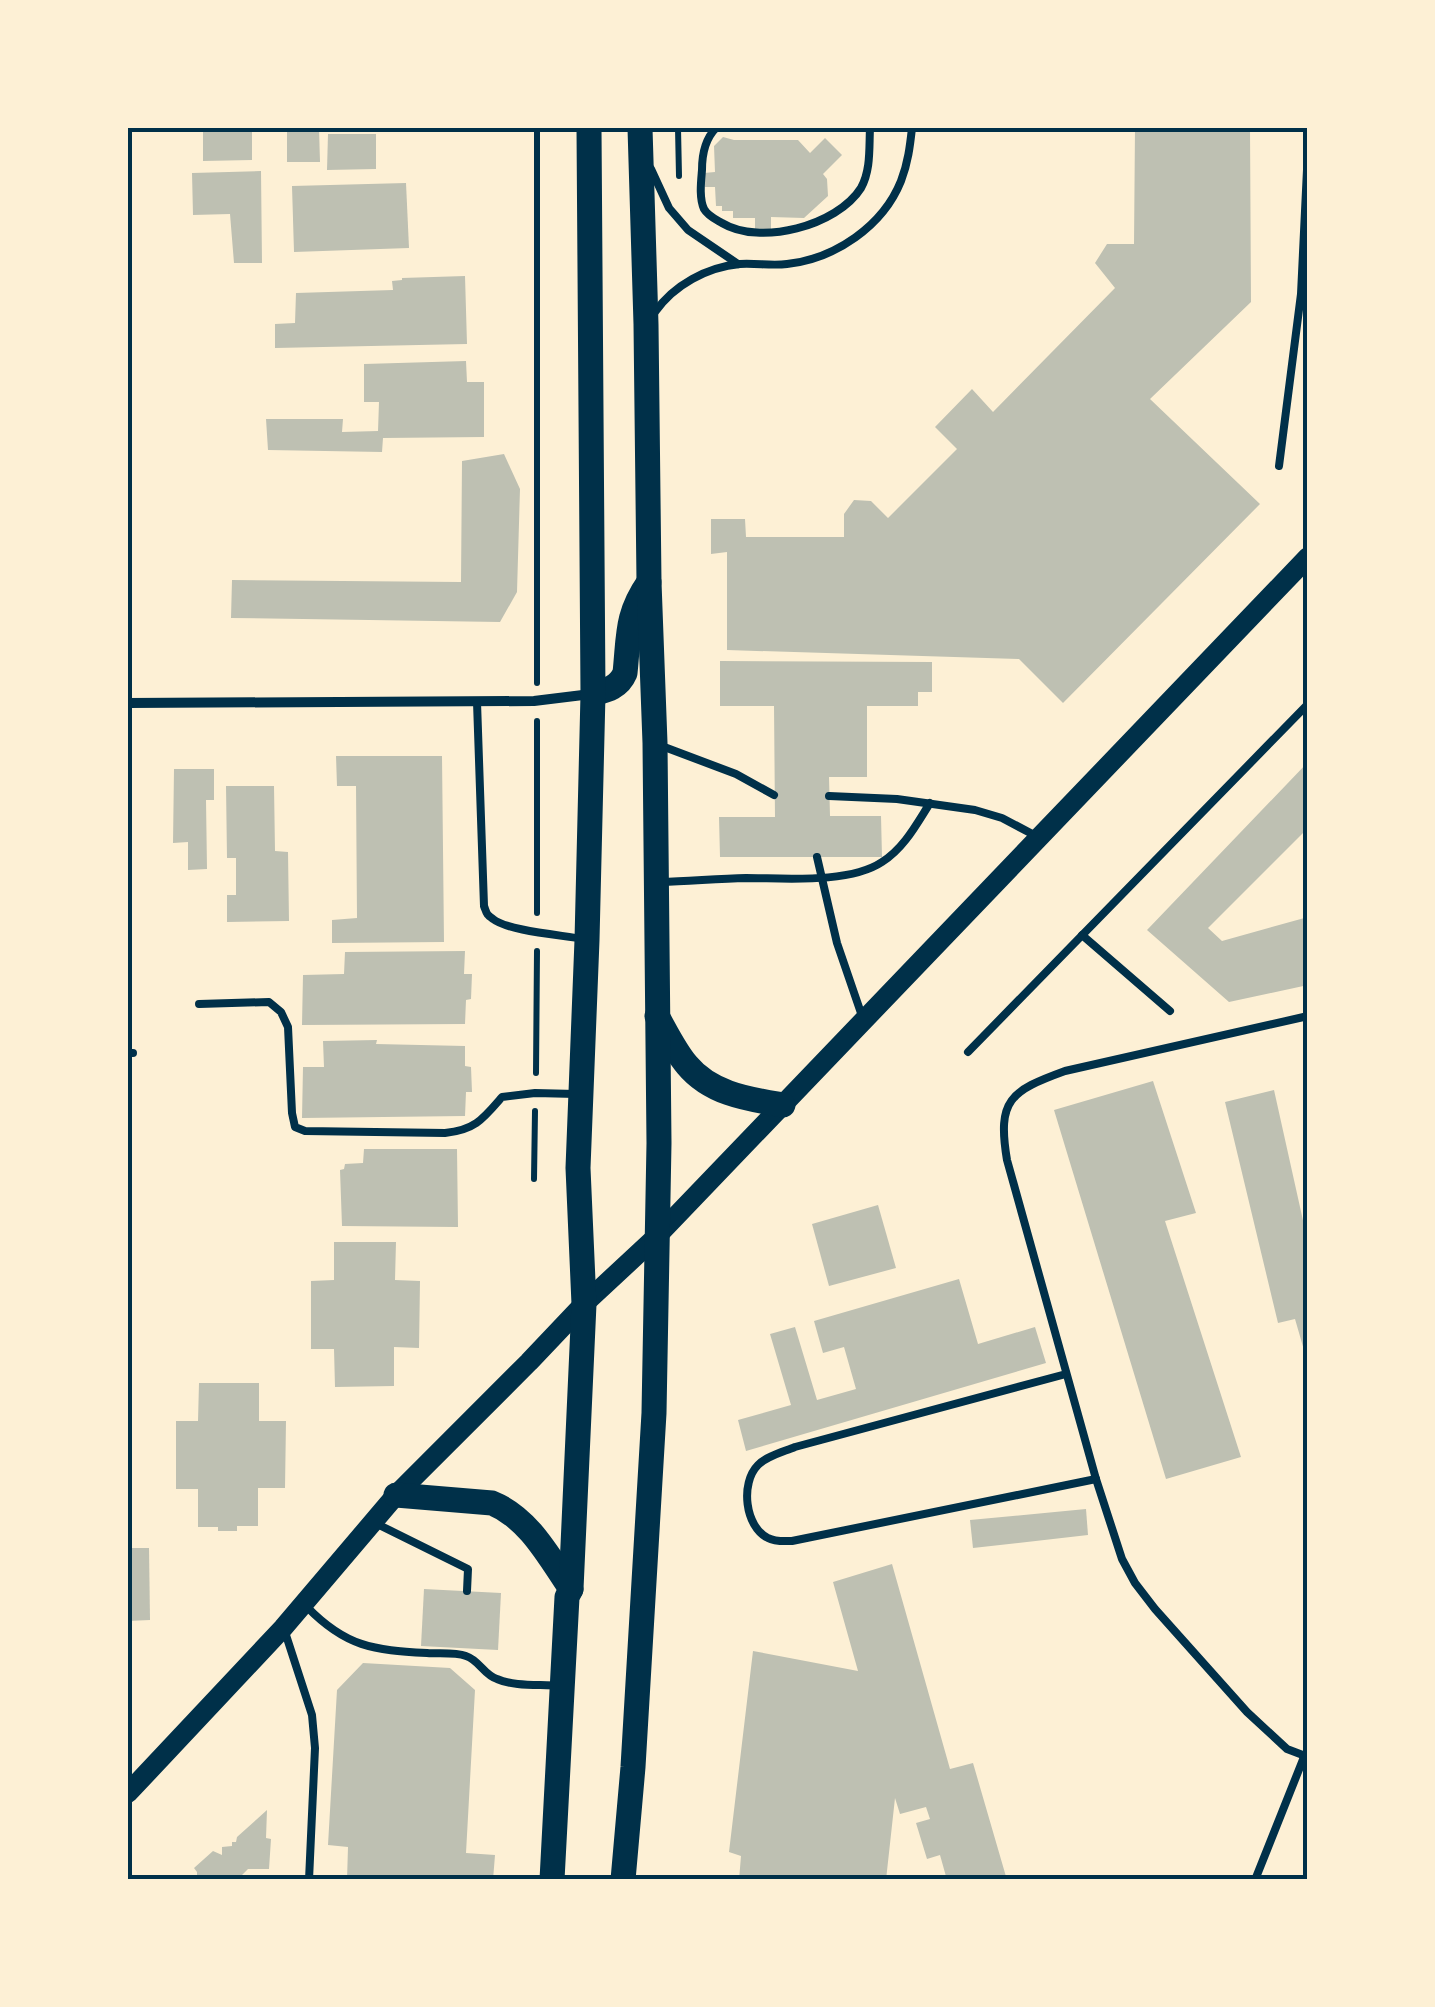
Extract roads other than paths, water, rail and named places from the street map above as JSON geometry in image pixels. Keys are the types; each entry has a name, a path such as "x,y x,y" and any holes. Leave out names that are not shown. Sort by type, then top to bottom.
{"main road":[{"path":"552,1880 584,1304 578,1168 593,694 589,128"},
{"path":"624,1880 654,1413 659,1143 640,137"},
{"path":"128,1794 283,1628 396,1496 584,1304 656,1237 1308,557"},
{"path":"593,694 621,682 632,612 649,582"},
{"path":"657,1016 687,1066 707,1082 726,1093 783,1105"},
{"path":"396,1496 492,1502 506,1509 521,1521 571,1589"}],"street":[{"path":"128,703 477,702 593,694"}],"lane":[{"path":"716,128 703,152 705,211 732,230 780,233 821,219 855,196 869,163 870,128"},
{"path":"646,324 663,300 696,277 738,264 787,264 814,259 840,248 865,230 884,210 900,183 912,128"},
{"path":"640,137 669,208 688,230 738,264"},
{"path":"1279,466 1304,297 1308,149"},
{"path":"477,702 484,906 488,915 497,922 588,940"},
{"path":"968,1052 1308,704"},
{"path":"654,743 736,774 774,795"},
{"path":"829,796 897,799 975,810 1002,818 1039,838"},
{"path":"656,882 820,876 866,870 902,846 930,803"},
{"path":"816,857 837,943 864,1021"},
{"path":"1082,935 1170,1011"},
{"path":"199,1004 268,1002 281,1012 288,1027 292,1113 295,1127 305,1130 466,1131 502,1097 580,1094"},
{"path":"1254,1880 1306,1757 1286,1749 1247,1712 1135,1583 1122,1560 1006,1160 1002,1124 1004,1111 1014,1098 1065,1071 1308,1016"},
{"path":"1066,1374 775,1454 758,1466 749,1480 748,1504 754,1525 766,1538 780,1541 1096,1479"},
{"path":"374,1522 468,1569 467,1591"},
{"path":"304,1604 326,1626 357,1644 416,1652 465,1652 497,1680 562,1686"},
{"path":"283,1628 312,1716 316,1748 308,1880"}]}
